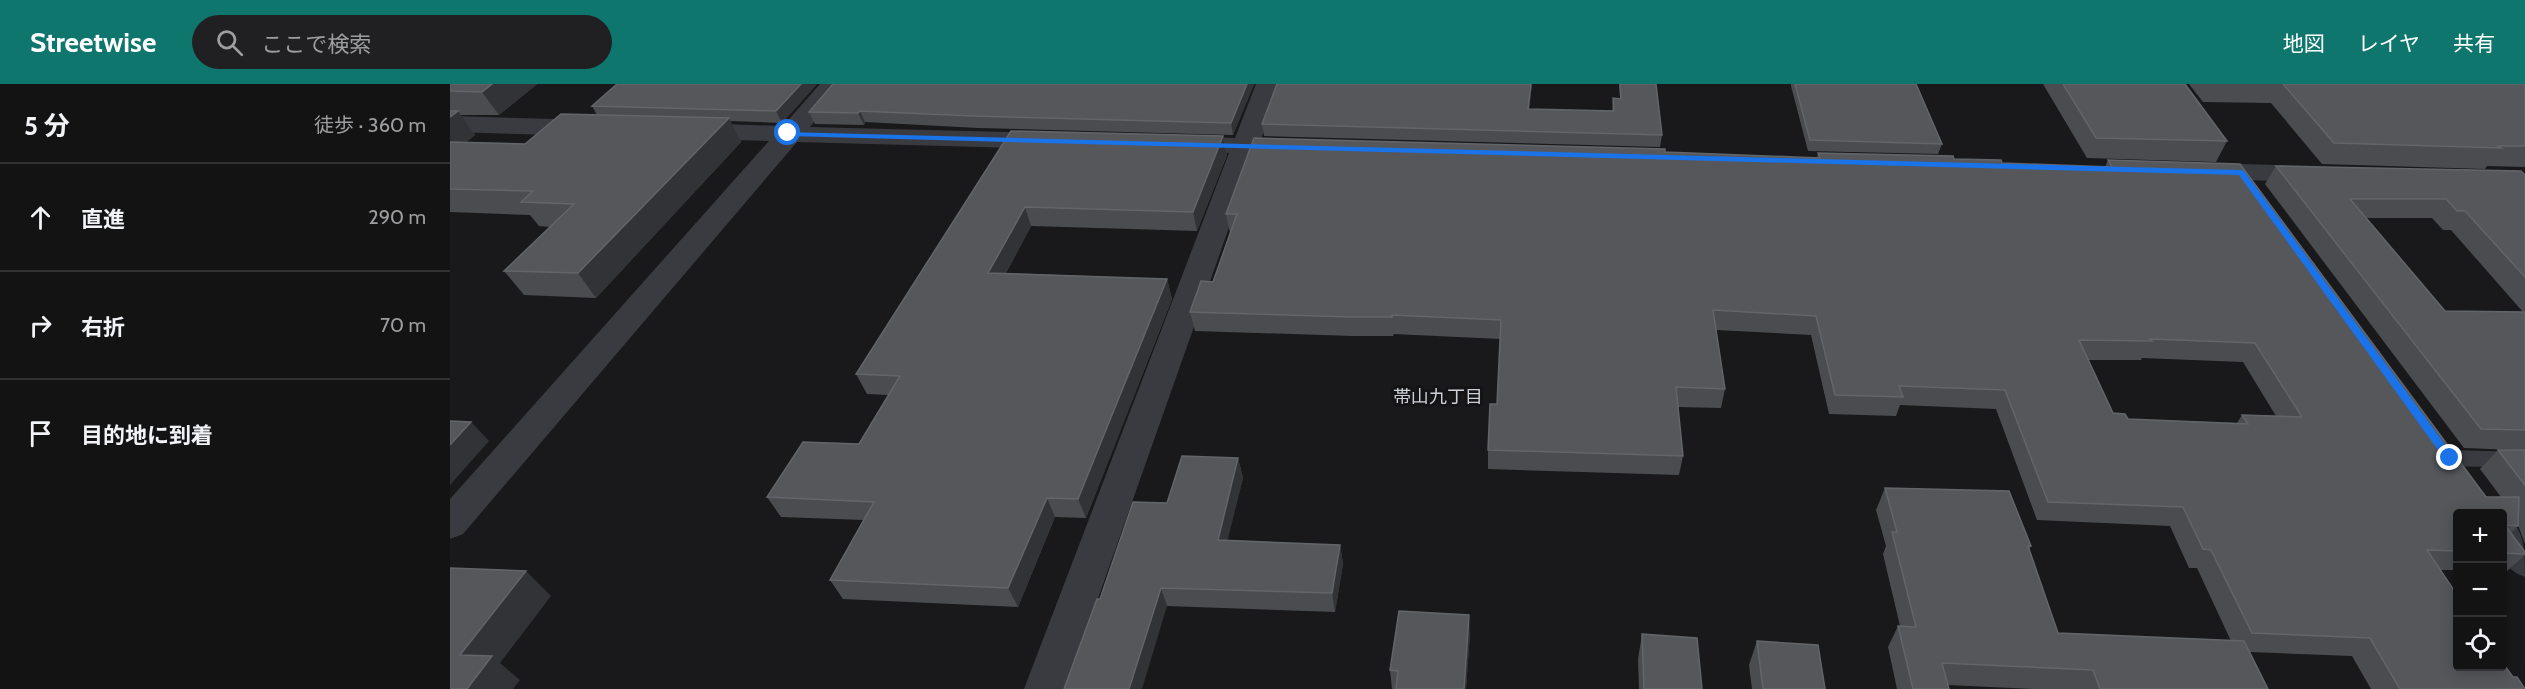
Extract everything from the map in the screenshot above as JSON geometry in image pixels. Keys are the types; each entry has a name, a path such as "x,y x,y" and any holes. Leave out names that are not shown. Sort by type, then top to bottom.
{"street":[{"path":"450,524 833,84"},
{"path":"1045,689 1268,84"},
{"path":"450,124 613,129"},
{"path":"672,130 1069,141"},
{"path":"1151,144 1316,148"},
{"path":"2222,146 2262,201"},
{"path":"2182,171 2336,175"},
{"path":"2443,448 2525,561"}],"lane":[{"path":"2443,448 2525,460"}],"building":[{"path":"450,84 492,84 482,92 450,91"},
{"path":"617,84 801,84 776,111 592,106"},
{"path":"833,84 1247,84 1231,123 860,111 858,113 809,112"},
{"path":"1277,84 1531,84 1528,109 1614,111 1613,98 1621,99 1620,84 1656,84 1662,135 1262,124"},
{"path":"1795,84 1916,84 1942,144 1810,140"},
{"path":"2063,84 2185,84 2227,141 2096,138"},
{"path":"2283,84 2525,84 2525,146 2498,146 2501,148 2334,143"},
{"path":"450,111 458,111 450,117"},
{"path":"561,114 729,118 578,273 504,271 574,204 521,202 533,191 450,189 450,142 525,144"},
{"path":"1011,131 1223,136 1193,212 1025,207 988,273 1167,279 1078,499 1047,498 1008,588 830,580 874,502 767,497 803,442 859,444 900,376 856,374"},
{"path":"1254,138 1665,149 1665,152 1820,158 1818,153 1953,156 1954,159 2001,160 2002,163 2112,167 2108,160 2240,164 2486,497 2519,497 2518,526 2507,525 2507,509 2453,509 2453,551 2427,550 2453,589 2453,671 2507,671 2507,669 2513,677 2517,677 2525,689 2400,689 2370,638 2252,633 2211,550 2203,549 2183,507 2048,502 2005,390 1899,386 1903,397 1835,395 1816,316 1713,310 1725,389 1676,387 1683,456 1488,450 1490,404 1497,404 1501,320 1392,315 1392,317 1350,317 1190,312 1201,281 1213,282 1237,214 1226,214","holes":["2150,339 2255,343 2302,417 2242,415 2248,424 2128,419 2125,414 2113,413 2079,340 2152,341"]},
{"path":"2276,166 2521,171 2525,175 2525,277 2465,211 2457,211 2446,199 2350,199 2445,311 2525,312 2525,430 2481,429"},
{"path":"450,421 471,422 450,445"},
{"path":"2498,450 2525,450 2525,486 2524,484"},
{"path":"1182,456 1238,458 1218,540 1340,545 1332,593 1161,588 1129,689 1064,689 1097,599 1100,599 1133,502 1167,503"},
{"path":"1885,488 2009,491 2031,546 2028,546 2058,633 2244,641 2268,689 2100,689 2093,670 1942,663 1949,689 1913,689 1898,626 1916,627 1892,532 1897,532"},
{"path":"2507,528 2525,552 2525,554 2507,553"},
{"path":"450,568 526,571 460,655 492,656 467,689 450,689"},
{"path":"1399,611 1469,615 1464,689 1396,689 1398,671 1390,670"},
{"path":"1642,634 1697,638 1702,689 1644,689"},
{"path":"1757,641 1818,645 1825,689 1763,689"}],"district":[{"name":"帯山九丁目","path":"1438,397"}],"route":[{"path":"788,133 2241,172 2450,458"}]}
